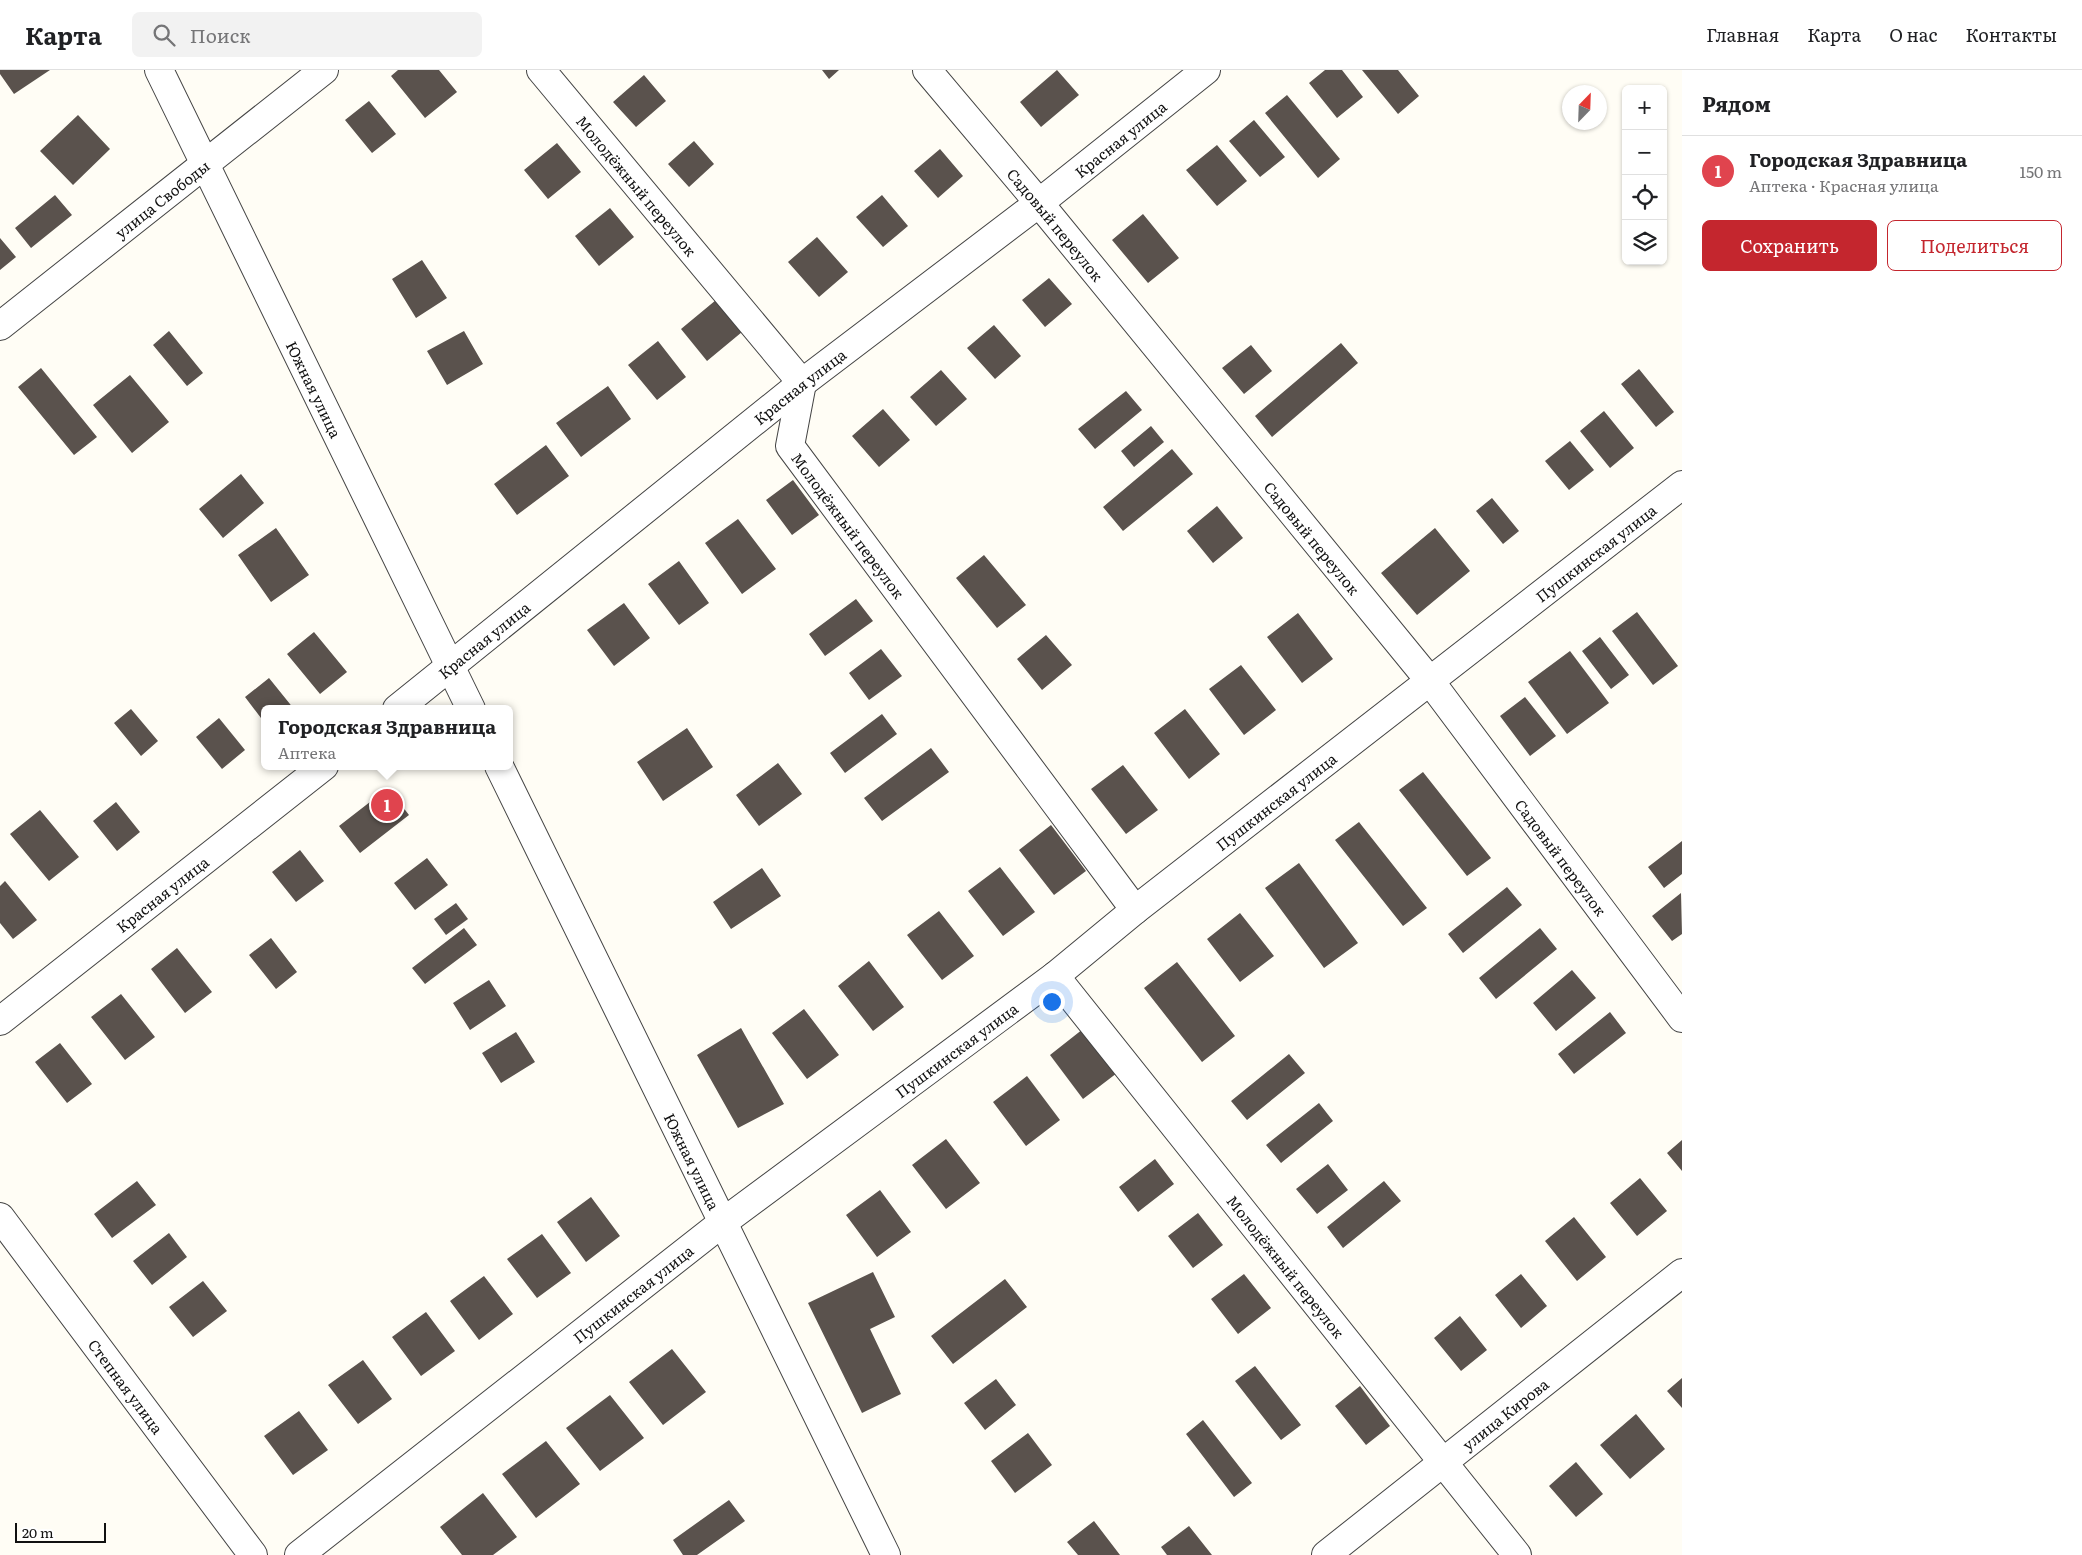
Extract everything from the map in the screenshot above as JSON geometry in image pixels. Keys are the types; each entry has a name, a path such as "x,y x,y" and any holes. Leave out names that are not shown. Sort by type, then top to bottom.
{"street":[{"name":"Южная улица","path":"159,70 469,705"},
{"name":"улица Свободы","path":"0,326 324,70"},
{"name":"Молодёжный переулок","path":"541,70 802,383 790,446 1135,910"},
{"name":"Садовый переулок","path":"927,70 1039,203 1430,681 1682,1018"},
{"name":"Красная улица","path":"402,705 802,383 1039,203 1206,70"},
{"name":"Пушкинская улица","path":"298,1555 722,1223 1055,976 1135,910 1682,485"},
{"name":"Красная улица","path":"0,1021 319,770"},
{"name":"Южная улица","path":"501,770 886,1555"},
{"name":"Молодёжный переулок","path":"1055,976 1517,1555"},
{"name":"Степная улица","path":"0,1216 253,1555"},
{"name":"улица Кирова","path":"1326,1555 1682,1273"}],"building":[{"path":"0,70 50,70 14,94 0,74"},
{"path":"398,70 439,70 457,92 425,118 391,76"},
{"path":"822,70 839,70 829,79"},
{"path":"1057,70 1079,95 1041,127 1020,102"},
{"path":"1325,70 1342,70 1363,97 1337,118 1309,83"},
{"path":"1362,70 1398,70 1419,96 1398,114"},
{"path":"644,75 666,101 636,127 613,102"},
{"path":"1287,95 1340,159 1318,178 1265,113"},
{"path":"369,101 396,134 372,153 345,120"},
{"path":"78,115 110,149 73,185 40,151"},
{"path":"1254,120 1285,157 1260,177 1229,141"},
{"path":"694,141 714,164 689,187 668,164"},
{"path":"557,143 581,172 548,199 524,170"},
{"path":"1217,145 1247,181 1217,206 1186,170"},
{"path":"940,149 963,176 938,198 914,171"},
{"path":"55,195 72,215 31,248 15,228"},
{"path":"882,195 908,226 883,247 856,217"},
{"path":"610,208 634,237 599,266 575,236"},
{"path":"1143,214 1179,258 1148,283 1112,240"},
{"path":"817,237 848,272 819,297 788,262"},
{"path":"0,238 16,257 0,270"},
{"path":"422,260 447,298 416,318 392,279"},
{"path":"1049,278 1072,304 1045,327 1022,300"},
{"path":"716,300 742,332 707,361 681,329"},
{"path":"994,325 1021,356 995,379 967,348"},
{"path":"169,331 203,373 187,386 153,345"},
{"path":"464,331 483,364 447,385 427,351"},
{"path":"658,341 686,377 657,400 628,365"},
{"path":"1341,343 1358,363 1272,437 1255,416"},
{"path":"1251,345 1272,371 1244,394 1222,368"},
{"path":"41,368 97,437 74,455 18,387"},
{"path":"1639,369 1674,412 1656,427 1621,384"},
{"path":"941,370 967,399 936,426 910,397"},
{"path":"130,375 169,422 132,453 93,405"},
{"path":"608,386 631,419 581,457 556,423"},
{"path":"1126,391 1142,410 1095,449 1078,429"},
{"path":"883,409 910,440 879,467 852,436"},
{"path":"1604,411 1634,448 1610,468 1580,431"},
{"path":"1151,426 1164,442 1134,467 1121,451"},
{"path":"1570,441 1594,470 1569,490 1545,461"},
{"path":"546,445 569,476 517,515 494,484"},
{"path":"1172,449 1193,474 1123,531 1103,507"},
{"path":"241,474 264,503 223,538 199,509"},
{"path":"793,480 819,515 792,535 766,500"},
{"path":"1492,498 1519,531 1503,544 1476,511"},
{"path":"1217,506 1243,538 1213,563 1187,531"},
{"path":"738,519 776,569 742,594 705,543"},
{"path":"276,528 309,575 271,602 238,555"},
{"path":"1435,528 1470,571 1417,615 1381,573"},
{"path":"984,555 1026,605 997,628 956,578"},
{"path":"679,561 709,603 679,625 648,584"},
{"path":"856,599 873,621 825,656 809,634"},
{"path":"624,603 650,638 614,666 587,630"},
{"path":"1637,612 1678,666 1653,685 1612,631"},
{"path":"1298,613 1333,659 1302,683 1267,637"},
{"path":"314,632 347,672 320,694 287,654"},
{"path":"1046,635 1072,665 1042,690 1017,659"},
{"path":"1600,637 1629,675 1611,689 1582,651"},
{"path":"881,649 902,676 869,700 849,673"},
{"path":"1570,651 1609,703 1567,734 1528,682"},
{"path":"1241,665 1276,710 1244,735 1209,689"},
{"path":"269,678 291,705 261,705 261,718 245,697"},
{"path":"1525,697 1556,736 1530,756 1500,716"},
{"path":"131,709 158,741 141,756 114,723"},
{"path":"1185,709 1220,754 1189,779 1154,733"},
{"path":"882,714 897,734 845,773 830,753"},
{"path":"219,718 245,750 222,769 196,737"},
{"path":"687,728 713,767 663,801 637,762"},
{"path":"931,748 949,772 882,821 864,798"},
{"path":"778,763 802,794 759,826 736,795"},
{"path":"1123,765 1158,810 1126,834 1091,789"},
{"path":"1423,772 1491,858 1467,876 1399,790"},
{"path":"388,788 409,815 360,853 339,826"},
{"path":"116,802 140,832 117,851 93,821"},
{"path":"40,810 79,857 49,881 10,834"},
{"path":"1359,822 1427,908 1403,926 1335,840"},
{"path":"1051,825 1086,871 1054,895 1019,850"},
{"path":"1682,841 1682,874 1664,888 1648,867"},
{"path":"300,850 324,881 296,902 272,872"},
{"path":"427,858 448,885 415,910 394,883"},
{"path":"1299,863 1358,943 1324,968 1265,888"},
{"path":"1000,867 1035,912 1003,936 968,891"},
{"path":"762,868 781,896 731,929 713,902"},
{"path":"5,881 37,920 13,939 0,923 0,886"},
{"path":"1507,887 1522,905 1463,953 1448,934"},
{"path":"1681,893 1682,934 1672,941 1652,916"},
{"path":"456,903 468,919 446,935 434,919"},
{"path":"939,911 974,956 942,980 907,935"},
{"path":"1240,913 1274,956 1240,982 1207,939"},
{"path":"464,928 477,945 425,984 412,968"},
{"path":"1540,928 1557,949 1496,999 1479,978"},
{"path":"271,938 297,972 276,989 249,955"},
{"path":"177,948 212,992 185,1013 151,969"},
{"path":"869,961 904,1007 873,1031 838,986"},
{"path":"1177,962 1235,1036 1202,1062 1144,988"},
{"path":"1572,970 1596,998 1556,1031 1533,1003"},
{"path":"489,980 506,1006 470,1030 453,1003"},
{"path":"121,994 155,1037 125,1060 91,1017"},
{"path":"804,1009 839,1055 807,1079 772,1033"},
{"path":"1610,1012 1626,1033 1574,1074 1558,1054"},
{"path":"741,1028 784,1104 738,1128 697,1055"},
{"path":"1083,1029 1117,1073 1083,1099 1050,1055"},
{"path":"516,1032 535,1062 501,1083 482,1053"},
{"path":"60,1043 92,1084 67,1103 35,1062"},
{"path":"1289,1054 1305,1073 1247,1120 1231,1101"},
{"path":"1027,1076 1060,1120 1026,1146 993,1102"},
{"path":"1319,1103 1333,1121 1281,1163 1266,1145"},
{"path":"946,1139 980,1183 946,1209 912,1165"},
{"path":"1682,1140 1682,1171 1667,1153"},
{"path":"1155,1159 1174,1184 1138,1212 1119,1187"},
{"path":"1328,1164 1348,1190 1317,1214 1296,1189"},
{"path":"1640,1178 1667,1211 1637,1236 1610,1203"},
{"path":"137,1181 156,1205 112,1238 94,1214"},
{"path":"1384,1181 1401,1201 1343,1248 1327,1227"},
{"path":"880,1190 911,1232 877,1257 846,1215"},
{"path":"591,1197 620,1236 586,1262 557,1222"},
{"path":"1198,1213 1223,1245 1193,1268 1168,1236"},
{"path":"1574,1217 1606,1257 1577,1281 1545,1241"},
{"path":"169,1233 187,1257 152,1285 133,1261"},
{"path":"542,1234 571,1273 537,1298 507,1259"},
{"path":"873,1272 895,1317 870,1329 901,1394 862,1413 808,1303"},
{"path":"1244,1274 1271,1308 1238,1334 1211,1299"},
{"path":"1521,1274 1547,1306 1521,1328 1495,1295"},
{"path":"484,1276 513,1314 479,1340 450,1301"},
{"path":"1005,1279 1027,1307 953,1364 931,1336"},
{"path":"203,1281 227,1311 193,1337 169,1307"},
{"path":"426,1312 455,1351 421,1376 392,1337"},
{"path":"1460,1316 1487,1350 1461,1371 1434,1338"},
{"path":"672,1349 706,1392 663,1425 629,1382"},
{"path":"363,1360 392,1399 358,1424 328,1385"},
{"path":"1255,1366 1301,1425 1281,1440 1235,1381"},
{"path":"1682,1378 1682,1408 1667,1391"},
{"path":"996,1379 1016,1405 985,1430 964,1403"},
{"path":"1360,1386 1390,1426 1366,1445 1335,1406"},
{"path":"610,1395 644,1438 600,1471 566,1428"},
{"path":"299,1411 328,1450 293,1475 264,1436"},
{"path":"1636,1414 1665,1449 1630,1479 1600,1445"},
{"path":"1203,1420 1252,1483 1234,1497 1186,1434"},
{"path":"1028,1433 1052,1465 1015,1493 991,1461"},
{"path":"546,1441 580,1484 536,1518 502,1474"},
{"path":"1576,1462 1603,1494 1576,1517 1549,1486"},
{"path":"483,1493 517,1537 493,1555 462,1555 440,1527"},
{"path":"729,1500 745,1521 697,1555 683,1555 673,1540"},
{"path":"1094,1521 1120,1555 1078,1555 1067,1542"},
{"path":"1189,1526 1212,1555 1167,1555 1161,1547"}],"place":[{"name":"Городская Здравница","path":"387,805"}]}
